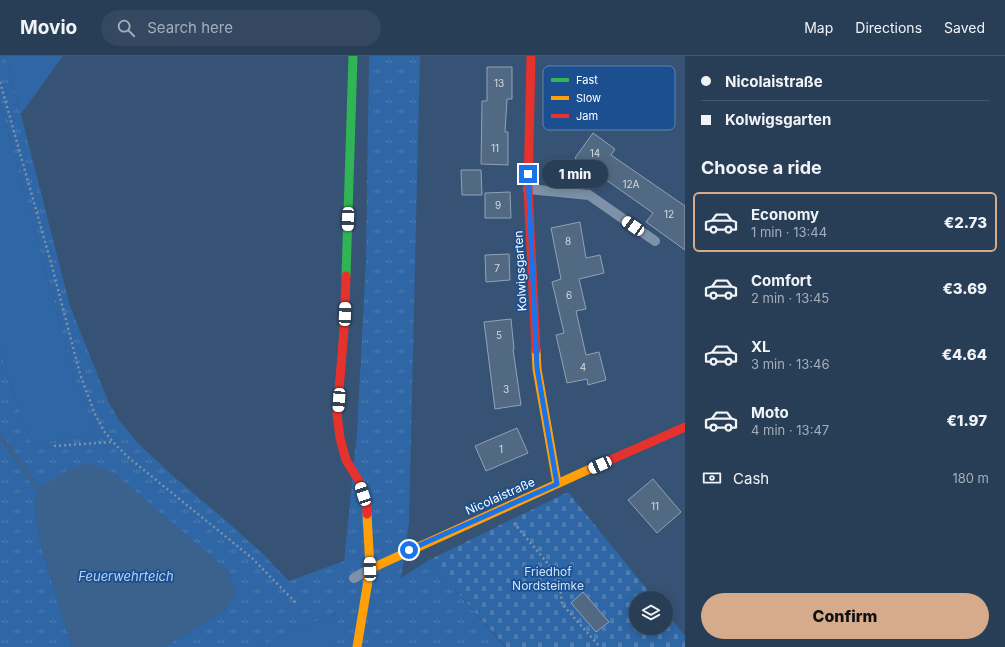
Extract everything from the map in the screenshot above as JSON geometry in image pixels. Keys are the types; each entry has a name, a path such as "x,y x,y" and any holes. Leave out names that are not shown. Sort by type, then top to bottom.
{"street":[{"path":"353,56 344,330 338,414 340,438 346,460 359,481 368,506 370,569 357,647"},
{"name":"Kolwigsgarten","path":"531,56 528,189 537,368 557,484"},
{"name":"Nicolaistraße","path":"370,569 685,428"}],"lane":[{"path":"528,189 589,195 654,241"},
{"path":"354,578 370,569"}],"path":[{"path":"0,82 53,270 80,374 95,414 104,431 112,442 128,458 252,558 296,603"},
{"path":"54,446 112,442"},
{"path":"504,508 511,520 559,577 562,604 600,647"}],"green space":[{"path":"0,56 6,56 70,306 109,403 119,420 138,443 172,475 261,552 289,581 344,561 357,432 366,259 369,56 420,56 409,522 401,578 429,560 505,647 334,647 338,613 302,627 259,647 164,647 225,610 236,592 227,570 112,472 38,488 35,513 40,541 72,647 0,647 0,347 32,444 95,434 74,377 0,103"},
{"path":"6,56 63,56 21,114"},
{"path":"0,103 74,377 95,434 32,444 0,347"},
{"name":"Friedhof Nordsteimke","path":"568,492 648,591 629,591 629,635 673,635 673,621 685,636 685,647 506,647 429,560"},
{"path":"339,613 334,647 259,647 302,627"}],"water":[{"name":"Feuerwehrteich","path":"88,463 112,472 227,570 236,592 225,610 164,647 72,647 40,541 35,513 38,488 66,471"}],"building":[{"path":"487,67 512,67 512,99 507,99 505,132 508,132 508,165 481,164 482,101 487,101"},
{"path":"593,133 615,149 611,155 685,206 685,250 646,222 653,213 575,158"},
{"path":"461,170 481,170 482,195 462,195"},
{"path":"510,192 511,218 485,218 485,193"},
{"path":"580,222 586,258 600,255 604,273 579,279 586,309 576,311 586,355 599,352 606,380 588,385 587,379 567,383 556,335 564,333 552,282 561,279 551,228"},
{"path":"509,254 510,280 486,282 485,255"},
{"path":"511,319 513,349 521,405 495,409 484,322"},
{"path":"517,428 528,453 486,471 475,446"},
{"path":"653,479 681,512 657,533 628,500"},
{"path":"583,592 609,622 596,632 571,603"}],"waterway":[{"path":"0,436 38,488"}],"traffic: fast":[{"path":"346,276 353,56"}],"traffic: slow":[{"path":"536,350 537,369 557,483"},
{"path":"370,569 592,468"},
{"path":"357,647 370,569 367,514"}],"traffic: jam":[{"path":"531,56 528,189 536,350"},
{"path":"346,276 344,330 337,414 340,438 346,460 359,481 367,507 367,514"},
{"path":"592,468 685,427"}],"route":[{"path":"409,550 557,484 537,368 528,174"}]}
